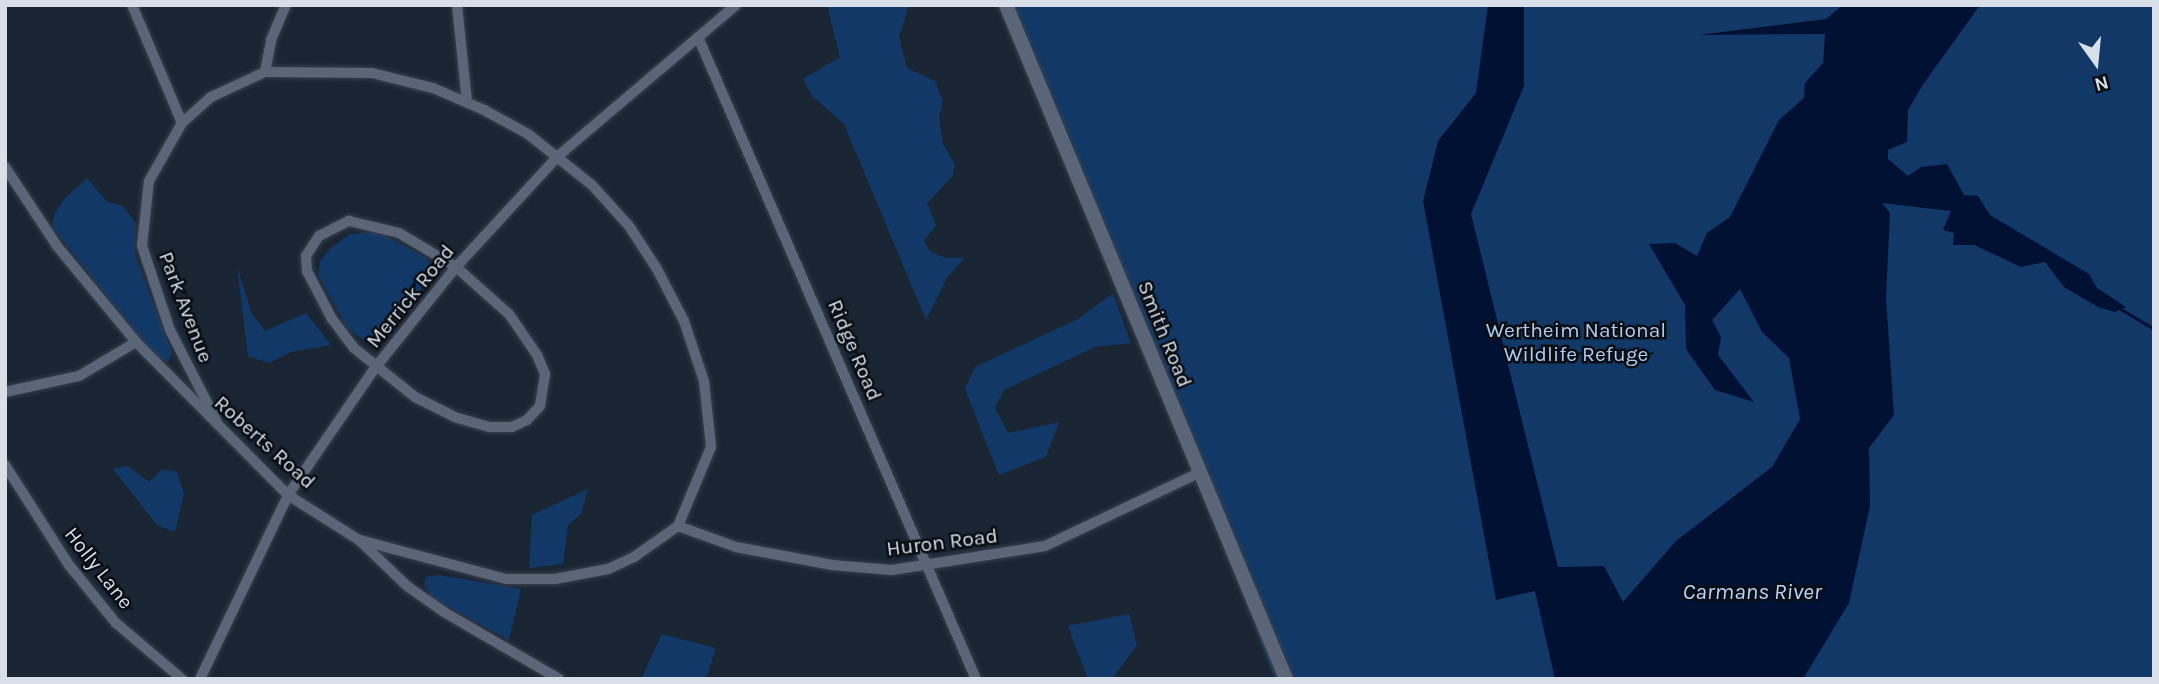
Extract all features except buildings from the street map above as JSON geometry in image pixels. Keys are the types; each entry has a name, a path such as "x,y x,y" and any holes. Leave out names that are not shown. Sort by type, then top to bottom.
{"street":[{"path":"132,5 182,123"},
{"path":"265,72 271,40 286,5"},
{"path":"457,5 467,102"},
{"name":"Merrick Road","path":"200,679 288,495 375,368 456,267 558,156 736,5"},
{"name":"Smith Road","path":"1006,5 1286,679"},
{"name":"Ridge Road","path":"698,37 976,679"},
{"name":"Park Avenue","path":"217,422 170,330 142,246 149,181 182,123 211,97 265,72 372,73 467,102 506,121 558,156 592,185 629,226 674,299 696,352 711,421 710,447 678,526"},
{"name":"Roberts Road","path":"5,167 57,246 136,342 288,495 359,540 407,586 444,612 559,679"},
{"path":"349,220 368,222 399,233 456,267 489,293 537,355 546,390 540,406 512,427 489,427 457,418 415,397 375,368 332,319 312,285 306,256 318,236 349,220"},
{"path":"5,392 79,376 136,342"},
{"name":"Holly Lane","path":"5,465 69,565 116,623 182,679"},
{"name":"Huron Road","path":"678,526 736,547 832,565 892,570 1045,546 1199,473"},
{"path":"359,540 506,579 555,579 608,569 634,557 678,526"}],"green space":[{"path":"827,5 909,5 899,37 907,68 935,81 943,101 939,118 943,144 955,165 952,177 927,203 936,225 924,241 930,251 945,258 965,257 947,278 926,320 844,124 812,96 803,79 840,57"},
{"name":"Wertheim National Wildlife Refuge","path":"998,5 2154,5 2154,679 1275,679 1207,503"},
{"path":"87,178 107,202 123,206 136,223 135,254 172,353 168,362 155,357 52,227 54,215 65,198"},
{"path":"378,232 427,258 433,275 371,345 348,329 318,275 320,261 330,249 350,234"},
{"path":"237,267 252,314 265,331 306,313 331,345 291,352 269,363 248,356"},
{"path":"1113,293 1131,343 1095,347 1004,390 995,408 1008,433 1059,422 1046,457 999,475 965,389 975,367 1078,319"},
{"path":"128,466 149,482 162,469 177,472 184,494 175,532 157,525 113,469"},
{"path":"588,489 581,514 568,525 563,564 529,568 532,515"},
{"path":"439,575 521,589 509,640 432,598 424,584 426,577"},
{"path":"1129,614 1137,645 1112,679 1088,679 1068,626"},
{"path":"662,634 716,648 706,679 641,679"}],"water":[{"name":"Carmans River","path":"1488,5 1524,5 1524,86 1471,214 1558,567 1604,566 1623,602 1676,541 1772,467 1800,419 1789,358 1762,332 1740,289 1712,320 1721,337 1718,355 1754,402 1715,390 1686,349 1685,305 1649,244 1675,243 1697,256 1707,233 1730,217 1779,120 1804,98 1805,83 1823,63 1825,34 1698,35 1826,19 1843,5 1980,5 1922,86 1908,110 1907,142 1888,150 1888,159 1908,176 1921,167 1947,164 1964,195 1978,196 1990,215 2089,274 2097,288 2126,307 2115,312 2098,307 2064,287 2045,262 2021,267 1974,245 1953,245 1954,233 1943,230 1951,211 1882,203 1890,213 1886,298 1894,415 1869,448 1870,506 1849,603 1803,679 1555,679 1535,591 1496,600 1423,201 1438,141 1476,93"}],"waterway":[{"path":"2121,309 2154,329"}]}
